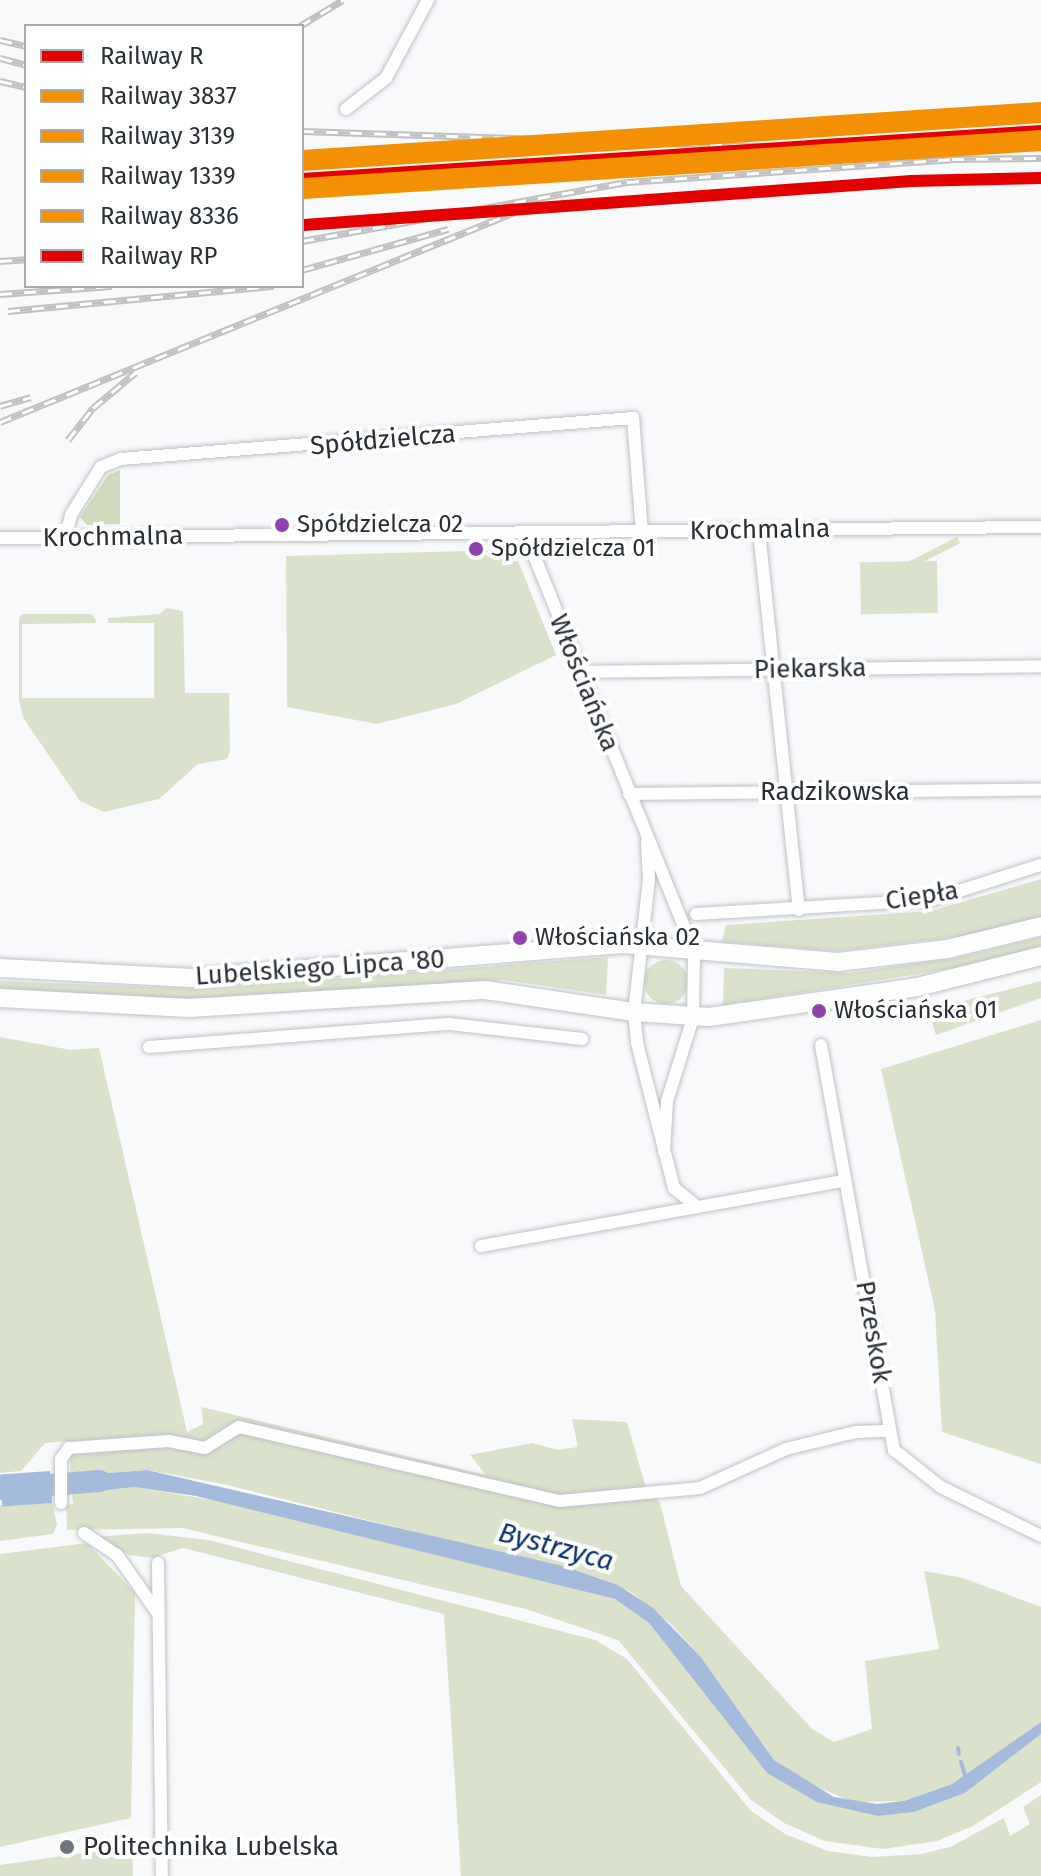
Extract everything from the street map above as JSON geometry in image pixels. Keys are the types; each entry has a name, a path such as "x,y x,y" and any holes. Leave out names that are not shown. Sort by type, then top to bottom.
{"main road":[{"path":"694,952 838,962 947,949 1041,926"},
{"name":"Lubelskiego Lipca '80","path":"0,968 192,978 640,945 694,952"},
{"path":"693,1018 750,1014 917,987 1041,956"},
{"name":"Lubelskiego Lipca '80","path":"0,998 189,1008 485,990 693,1018"}],"street":[{"path":"346,109 386,78 428,0"},
{"name":"Spółdzielcza","path":"65,538 71,515 101,467 121,459 633,418 642,532"},
{"name":"Krochmalna","path":"0,538 1041,527"},
{"path":"759,531 799,910"},
{"name":"Włościańska","path":"525,533 694,952"},
{"name":"Piekarska","path":"580,672 1041,666"},
{"name":"Radzikowska","path":"629,794 1041,790"},
{"name":"Włościańska","path":"634,1012 649,879 645,831"},
{"name":"Ciepła","path":"696,914 931,900 1041,865"},
{"path":"664,1152 667,1101 693,1018 694,952"},
{"path":"634,1012 641,1063 674,1188 695,1205"},
{"path":"149,1047 450,1024 582,1039"},
{"name":"Przeskok","path":"821,1045 894,1450 920,1473 1041,1536"},
{"path":"481,1246 695,1205 844,1181"},
{"path":"61,1503 61,1470 69,1448 169,1441 205,1448 239,1427 516,1493 591,1501 700,1488 786,1449 855,1432 890,1431"},
{"path":"84,1533 117,1555 157,1612"},
{"path":"158,1563 162,1876"}],"green space":[{"path":"120,470 120,524 87,525 80,517 108,475"},
{"path":"957,537 960,543 868,590 864,584"},
{"path":"504,550 505,562 518,561 556,655 456,704 377,724 287,707 286,556"},
{"path":"937,561 938,613 861,614 860,562"},
{"path":"166,608 183,611 185,693 229,693 230,752 227,759 198,764 159,799 104,812 80,801 24,719 19,701 19,618 22,614 92,614 97,623 22,624 22,698 154,698 154,623 108,623 108,618 160,614"},
{"path":"1041,879 1041,917 971,935 837,951 722,942 726,925 931,911"},
{"path":"1041,937 1041,946 974,965 723,1005 724,968 849,973 961,957"},
{"path":"608,957 606,995 504,980 219,998 97,998 0,988 0,981 200,989"},
{"path":"666,960 681,967 688,982 681,997 666,1004 651,997 644,982 651,967"},
{"path":"1041,981 1041,998 936,1035 928,1010"},
{"path":"1041,1020 1041,1464 942,1432 935,1310 881,1069"},
{"path":"0,1037 71,1050 99,1048 187,1432 203,1424 201,1407 486,1475 470,1455 532,1443 558,1450 578,1447 572,1419 627,1422 645,1485 660,1503 681,1586 812,1729 834,1742 872,1729 865,1661 939,1649 924,1571 963,1578 1041,1607 1041,1722 952,1784 904,1801 852,1802 809,1783 774,1760 700,1656 672,1625 631,1592 600,1578 223,1484 147,1470 71,1476 69,1441 45,1443 21,1471 0,1473"},
{"path":"134,1487 225,1502 615,1599 649,1623 767,1773 878,1816 914,1812 965,1793 1041,1734 1041,1782 973,1826 937,1841 883,1849 825,1841 784,1823 751,1800 618,1640 526,1609 182,1528 67,1530 66,1505 73,1504 72,1494"},
{"path":"52,1503 57,1524 53,1534 0,1541 0,1505"},
{"path":"147,1533 208,1540 595,1640 627,1659 751,1811 785,1834 828,1851 872,1857 922,1854 950,1847 1004,1818 1010,1836 1030,1824 1023,1807 1041,1795 1041,1876 461,1876 444,1614 183,1548 151,1558 129,1555 95,1537"},
{"path":"87,1543 135,1593 131,1818 0,1847 0,1554"},
{"path":"132,1846 133,1876 0,1876 0,1865"}],"water":[{"path":"147,1470 563,1566 618,1585 653,1608 700,1656 774,1760 834,1797 877,1804 904,1801 952,1784 1041,1722 1041,1734 965,1793 914,1812 878,1816 817,1802 767,1773 649,1623 615,1599 196,1496 134,1487 72,1494 71,1476"},
{"path":"50,1471 52,1503 2,1506 0,1474"}],"waterway":[{"name":"Bystrzyca","path":"0,1489 100,1481"},
{"path":"958,1748 959,1754"},
{"path":"961,1762 966,1778"}],"railway":[{"path":"303,24 343,0"},
{"path":"0,40 24,46"},
{"path":"0,58 24,64"},
{"path":"0,81 24,87"},
{"path":"304,131 843,149"},
{"path":"304,241 627,182 952,159 1041,158"},
{"path":"0,422 522,209"},
{"path":"304,269 448,229"},
{"path":"0,261 24,259"},
{"path":"0,294 84,288"},
{"path":"8,311 253,288"},
{"path":"68,440 93,408 135,373"},
{"path":"0,406 31,397"}],"rail line":[{"name":"3139","path":"304,156 1040,108"},
{"name":"8336","path":"304,165 1041,117"},
{"name":"R","path":"304,179 1041,131"},
{"name":"3837","path":"304,184 1041,136"},
{"name":"1339","path":"304,193 1041,145"},
{"name":"RP","path":"304,225 911,181 1041,178"}],"place":[{"name":"Spółdzielcza 02","path":"282,525"},
{"name":"Spółdzielcza 01","path":"476,549"},
{"name":"Włościańska 02","path":"520,938"},
{"name":"Włościańska 01","path":"819,1011"},
{"name":"Politechnika Lubelska","path":"67,1847"}]}
